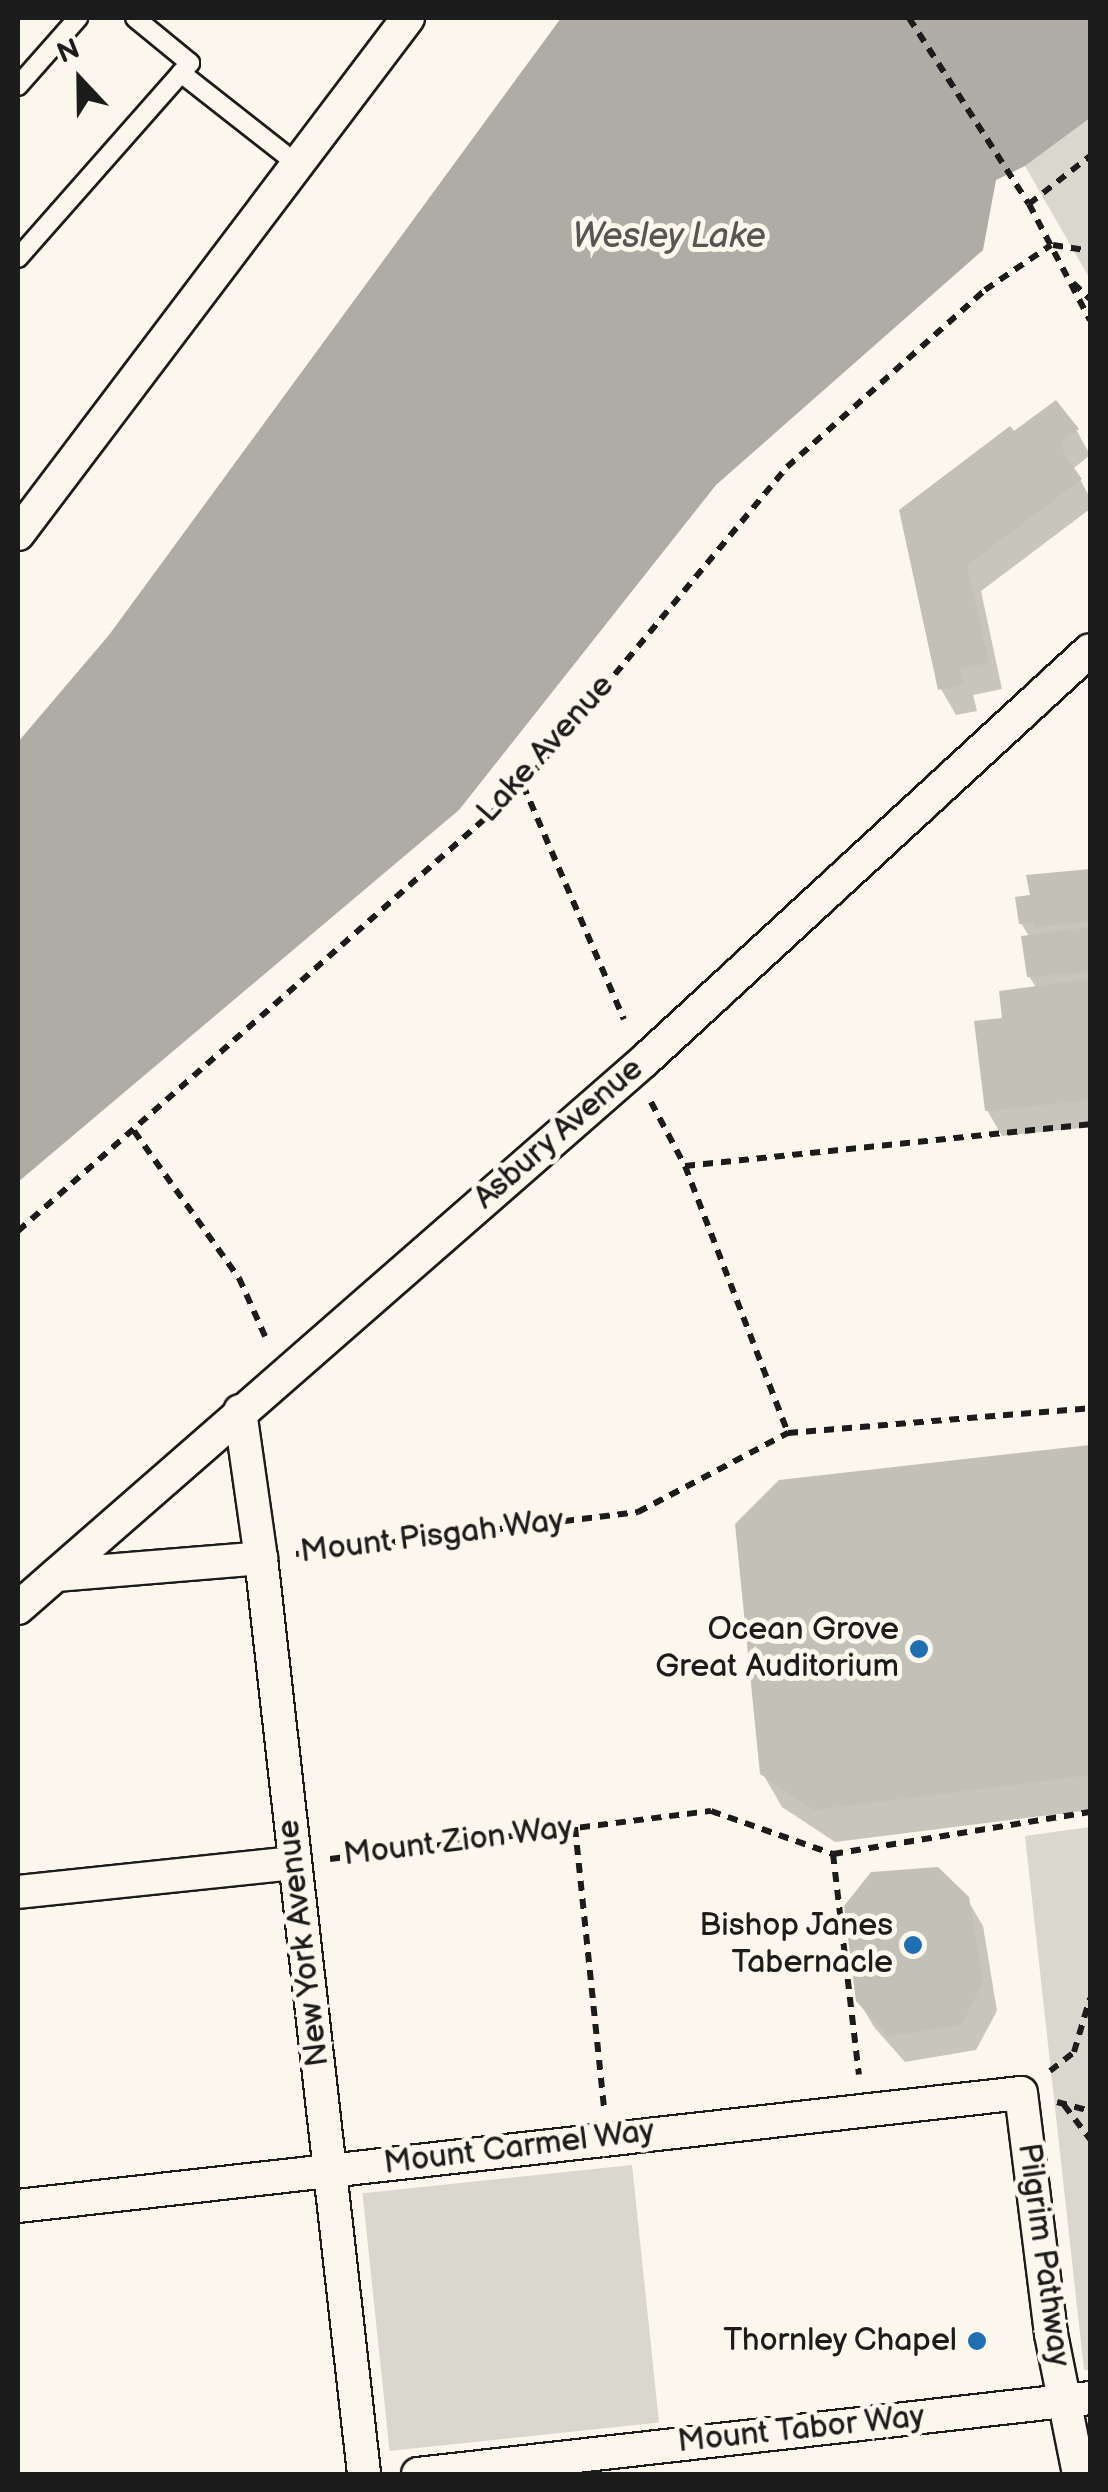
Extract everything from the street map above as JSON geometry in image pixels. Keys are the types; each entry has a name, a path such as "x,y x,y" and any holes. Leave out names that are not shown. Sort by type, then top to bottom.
{"street":[{"path":"18,534 408,18"},
{"name":"Asbury Avenue","path":"18,1608 644,1060 1090,650"},
{"name":"New York Avenue","path":"240,1411 261,1558 364,2474"},
{"name":"Mount Pisgah Way","path":"56,1575 261,1558"},
{"path":"18,1892 294,1863"},
{"name":"Mount Carmel Way","path":"18,2206 1022,2094"},
{"name":"Pilgrim Pathway","path":"1022,2094 1051,2334 1077,2399 1078,2474"},
{"name":"Mount Tabor Way","path":"418,2474 1077,2399"}],"lane":[{"path":"18,86 78,18"},
{"path":"18,258 190,63 135,18"},
{"path":"182,74 297,164"}],"path":[{"path":"909,18 1030,204 1090,320"},
{"path":"1030,204 1090,156"},
{"path":"1051,245 1090,251"},
{"name":"Lake Avenue","path":"18,1231 523,785 787,467 984,290 1051,245"},
{"path":"1069,278 1090,299"},
{"path":"523,785 624,1019"},
{"path":"650,1100 685,1166 788,1433 1090,1408"},
{"path":"685,1166 1090,1124"},
{"path":"134,1132 239,1278 265,1336"},
{"name":"Mount Pisgah Way","path":"261,1558 638,1512 788,1433"},
{"name":"Mount Zion Way","path":"294,1863 711,1811 833,1854"},
{"path":"864,2110 833,1854 1090,1812"},
{"path":"575,1828 608,2138"},
{"path":"1022,2094 1074,2052 1090,1998"},
{"path":"1063,2104 1090,2139"}],"shaded area":[{"path":"1090,118 1090,279 1025,166"},
{"path":"1090,1827 1090,2370 1084,2370 1025,1836"},
{"path":"632,2165 659,2423 390,2451 362,2193"}],"water":[{"name":"Wesley Lake","path":"561,18 1090,18 1090,118 1025,166 996,180 983,250 716,485 459,810 18,1182 18,742 109,635"}],"building":[{"path":"1056,400 1079,429 1061,442 1064,454 1082,479 967,565 989,663 960,669 964,685 938,690 899,510 1010,426 1014,431"},
{"path":"1090,869 1090,921 1034,927 1033,922 1019,924 1015,897 1030,895 1026,875"},
{"path":"1090,927 1090,972 1027,977 1021,936"},
{"path":"1090,979 1090,1100 985,1111 974,1021 1002,1018 999,991"},
{"name":"Ocean Grove Great Auditorium","path":"1090,1445 1090,1775 814,1810 760,1774 735,1524 779,1480"},
{"name":"Bishop Janes Tabernacle","path":"938,1867 969,1897 983,1983 961,2025 888,2036 856,2001 844,1906 871,1872"}],"place":[{"name":"Ocean Grove Great Auditorium","path":"919,1649"},
{"name":"Bishop Janes Tabernacle","path":"913,1945"},
{"name":"Thornley Chapel","path":"977,2341"}]}
